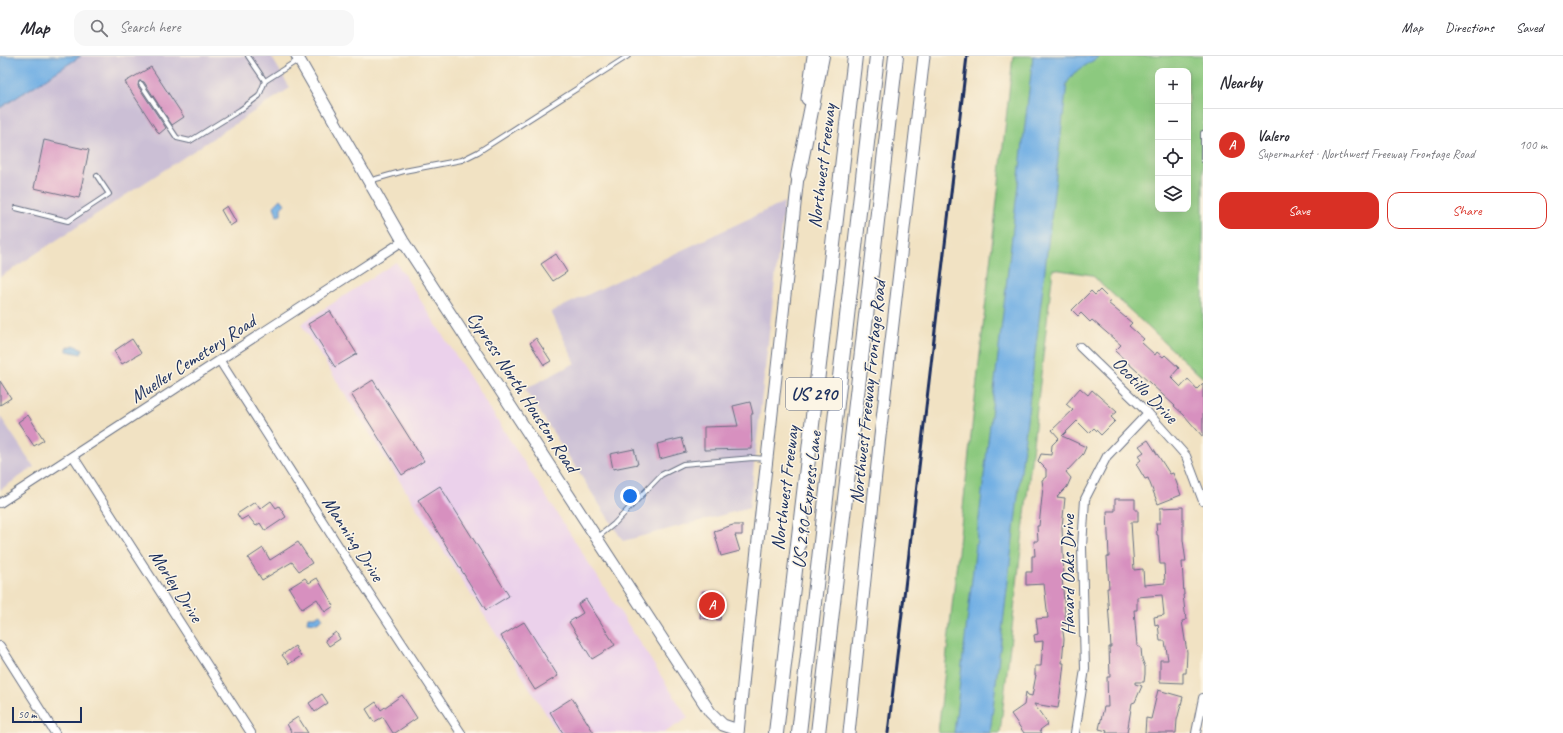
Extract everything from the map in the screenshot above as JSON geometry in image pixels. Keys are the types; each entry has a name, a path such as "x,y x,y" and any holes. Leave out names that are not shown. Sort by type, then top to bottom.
{"highway":[{"path":"798,176 822,56"},
{"name":"Northwest Freeway","path":"776,733 855,56"},
{"name":"US 290 Express Lane","path":"799,733 877,56"},
{"name":"US 290","path":"818,733 896,56"}],"main road":[{"path":"738,731 812,56"},
{"name":"Northwest Freeway Frontage Road","path":"849,733 879,445 924,56"},
{"name":"Cypress North Houston Road","path":"298,58 403,242 596,538 710,712 723,726 738,731"}],"street":[{"name":"Mueller Cemetery Road","path":"0,504 403,242"},
{"name":"Ocotillo Drive","path":"1080,347 1148,413 1186,456 1203,501"},
{"name":"Manning Drive","path":"220,361 338,546 461,733"},
{"name":"Havard Oaks Drive","path":"1075,733 1085,669 1082,547 1085,499 1107,456 1148,413"},
{"name":"Morley Drive","path":"73,456 251,733"},
{"path":"0,646 55,733"},
{"path":"1196,733 1203,698"}],"lane":[{"path":"248,56 264,81"},
{"path":"368,181 404,171 462,160 478,152 628,56"},
{"path":"141,84 177,138 190,141 240,110 259,96 264,81 298,58"},
{"path":"1203,133 1203,160"},
{"path":"16,208 68,221 109,194 97,176"},
{"path":"596,538 614,524 661,475 683,464 753,458 767,459"}],"shaded area":[{"path":"81,56 271,56 290,88 0,277 0,108"},
{"path":"784,202 749,508 623,541 525,389 575,363 551,312"},
{"path":"396,262 688,718 664,733 558,733 301,324"},
{"path":"0,416 34,467 0,490"}],"green space":[{"path":"1013,56 1203,56 1203,378 1092,275 1053,269 1000,733 938,733"}],"water":[{"path":"0,56 81,56 0,108"},
{"path":"1033,56 1100,56 1074,73 1067,83 990,733 954,733"},
{"path":"281,199 285,204 281,208 281,215 277,216 274,206"},
{"path":"74,345 83,349 81,354 67,351 67,348"},
{"path":"320,614 323,619 317,623 307,622 308,617 315,617"}],"building":[{"path":"151,67 184,117 172,125 144,82 139,81 138,86 166,128 159,134 125,82"},
{"path":"44,140 89,150 79,198 34,188"},
{"path":"227,206 236,222 230,226 221,210"},
{"path":"556,254 567,272 553,281 541,264"},
{"path":"1100,290 1111,301 1108,303 1132,323 1129,326 1144,339 1141,342 1155,355 1157,352 1163,357 1165,355 1179,368 1171,377 1181,387 1188,379 1197,389 1203,383 1203,437 1175,406 1115,351 1121,345 1092,320 1090,322 1081,313 1078,316 1072,310 1091,291 1095,295"},
{"path":"330,311 357,354 335,367 308,324"},
{"path":"536,338 551,361 544,365 530,343"},
{"path":"132,339 141,353 122,364 114,351"},
{"path":"373,380 424,461 402,475 351,394"},
{"path":"0,381 11,398 0,405"},
{"path":"1080,388 1088,395 1092,390 1117,412 1111,417 1115,421 1101,435 1094,428 1089,433 1077,421 1062,436 1086,447 1083,454 1066,472 1071,478 1067,487 1057,497 1065,498 1062,527 1064,577 1062,577 1066,625 1062,625 1064,639 1062,663 1064,663 1062,681 1058,708 1034,704 1048,724 1040,730 1042,733 1024,733 1011,714 1024,705 1026,692 1028,695 1032,696 1036,675 1035,666 1041,666 1043,641 1035,642 1034,635 1038,634 1036,619 1048,618 1044,584 1026,585 1026,572 1032,572 1032,556 1035,556 1034,541 1038,541 1037,526 1039,526 1043,487 1042,480 1046,477 1046,469 1038,461 1041,454 1051,455 1052,445 1059,438 1052,430 1073,410 1066,404"},
{"path":"750,402 753,414 751,414 752,449 704,450 704,427 738,426 733,406"},
{"path":"28,415 44,440 34,446 18,422"},
{"path":"682,438 686,452 660,459 657,444"},
{"path":"1148,440 1170,474 1173,473 1181,495 1158,504 1148,478 1145,479 1136,464 1141,460 1138,456 1144,452 1139,446"},
{"path":"634,449 638,464 613,469 610,454"},
{"path":"440,486 509,596 486,610 418,500"},
{"path":"1115,499 1135,499 1135,510 1138,510 1138,522 1131,522 1134,570 1143,569 1144,585 1165,583 1164,564 1160,564 1156,523 1160,523 1160,508 1183,507 1183,540 1186,562 1182,562 1183,595 1186,620 1182,621 1187,652 1186,673 1183,673 1183,683 1160,682 1160,660 1168,660 1165,641 1160,641 1158,624 1155,625 1154,617 1164,615 1162,595 1137,597 1137,610 1134,610 1137,646 1141,648 1145,674 1144,682 1135,682 1135,684 1142,686 1135,702 1132,703 1127,733 1106,733 1107,731 1099,729 1104,707 1108,707 1107,677 1110,677 1109,647 1111,647 1107,588 1109,588 1107,557 1109,557 1107,511 1115,511"},
{"path":"271,501 276,508 279,506 286,517 265,531 260,523 256,526 248,516 241,520 237,514 255,502 260,509"},
{"path":"733,525 742,525 742,535 735,535 740,551 721,556 714,531"},
{"path":"298,542 312,563 299,571 292,562 262,580 248,558 263,548 270,560"},
{"path":"305,578 309,583 317,578 334,606 325,612 317,599 302,609 289,588"},
{"path":"703,591 724,594 720,620 700,618"},
{"path":"586,599 615,645 592,659 569,622 583,613 578,604"},
{"path":"524,622 558,676 535,690 501,636"},
{"path":"336,632 340,639 329,646 325,640"},
{"path":"295,646 301,656 289,664 282,655"},
{"path":"1158,690 1183,697 1177,720 1176,733 1145,733 1146,718 1151,719"},
{"path":"322,694 328,703 315,712 309,703"},
{"path":"402,695 417,718 393,733 383,717 374,722 366,709 376,702 381,710"},
{"path":"572,698 594,733 563,733 550,712"},
{"path":"298,717 308,733 292,733 287,724"}],"railway":[{"path":"888,733 967,56"}],"place":[{"name":"Valero","path":"712,605"}]}
